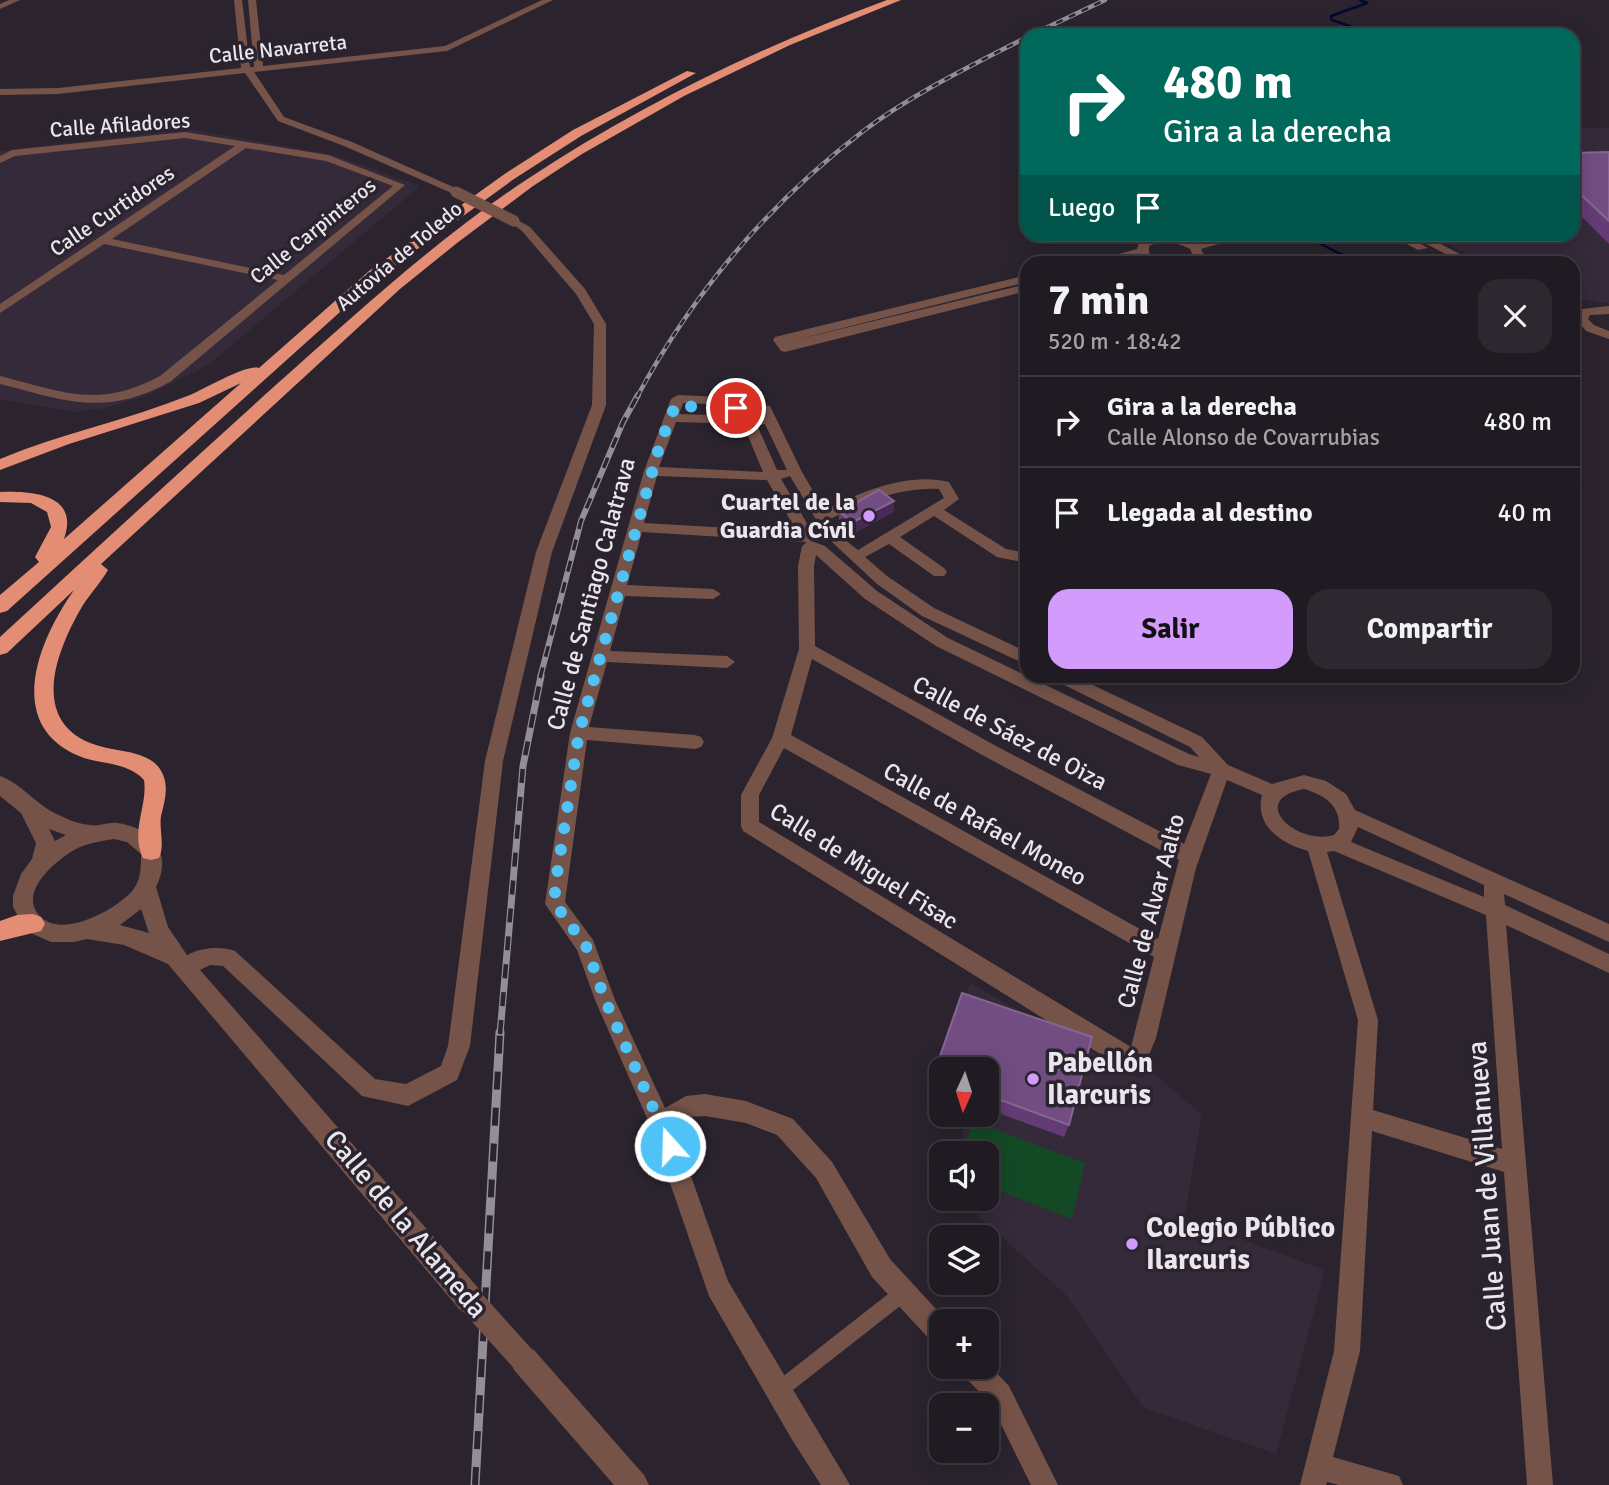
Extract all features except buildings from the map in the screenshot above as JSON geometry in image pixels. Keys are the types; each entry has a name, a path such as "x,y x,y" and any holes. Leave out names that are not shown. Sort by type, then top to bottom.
{"highway":[{"name":"Autovía de Toledo","path":"0,607 374,274 510,176 577,133 666,84 727,55 864,0"},
{"name":"Autovía de Toledo","path":"0,648 379,299 482,217 604,135 709,79 777,46 896,0"},
{"path":"0,465 53,443 225,386 279,357"},
{"path":"0,497 17,496 43,500 58,513 61,523 60,535 23,585"},
{"path":"136,522 134,531 91,579 72,608 48,659 44,687 46,711 58,731 88,750 145,767 152,775 155,782 149,824 151,851"},
{"path":"0,931 17,925 33,924"}],"street":[{"path":"0,5 8,0"},
{"path":"0,5 16,0"},
{"path":"182,965 208,956 228,957 370,1089 408,1095 449,1073 459,1046 494,761 544,552 599,405 600,324 581,292 526,229 456,192 348,144 281,119 252,69 239,0"},
{"path":"252,0 252,69"},
{"name":"Calle Navarreta","path":"252,69 443,45 541,0"},
{"name":"Calle Navarreta","path":"0,90 58,91 447,48 549,0"},
{"name":"Calle Afiladores","path":"0,160 12,153 185,135 245,144"},
{"name":"Calle Curtidores","path":"0,309 245,144"},
{"name":"Calle Carpinteros","path":"0,380 97,402 121,399 148,390 165,379 284,278 400,186 328,158 245,144"},
{"path":"103,240 284,278"},
{"path":"1148,242 1143,245 1148,256"},
{"path":"1182,242 1192,245 1207,242"},
{"path":"1192,245 1201,242"},
{"path":"1409,242 1438,256"},
{"path":"1428,242 1457,256"},
{"path":"1192,245 1198,256"},
{"path":"1020,281 782,344 1020,290"},
{"path":"1580,307 1609,310"},
{"path":"1580,316 1593,310"},
{"path":"1580,319 1590,328 1608,336"},
{"path":"745,411 678,399 673,412 745,411 765,409 794,472 830,529 882,580 928,612 1020,657"},
{"path":"745,411 773,476 813,544 871,595 942,642 1020,680"},
{"name":"Calle de Santiago Calatrava","path":"673,412 651,471 579,733 555,904 586,946 605,1000 662,1123 718,1287 778,1391 837,1485"},
{"path":"651,471 773,476 794,472"},
{"path":"830,529 869,495 906,484 944,485 952,499 864,552"},
{"path":"934,510 1002,553 1020,557"},
{"path":"636,527 834,548 830,529"},
{"path":"890,537 939,572"},
{"name":"Calle de Miguel Fisac","path":"813,544 806,566 807,649 781,738 750,794 750,826 1126,1058"},
{"path":"618,590 713,594"},
{"name":"Calle de Sáez de Oiza","path":"807,649 990,751 1191,857"},
{"path":"600,656 727,662"},
{"path":"1026,683 1184,760 1222,770 1272,792"},
{"path":"1074,683 1196,742 1222,770"},
{"path":"579,733 695,742"},
{"name":"Calle de Rafael Moneo","path":"781,738 1166,954"},
{"name":"Calle de Alvar Aalto","path":"1126,1058 1139,1055 1145,1038 1191,857 1209,797 1222,770"},
{"path":"1609,933 1349,815 1334,794 1318,786 1304,782 1288,783 1272,792 1267,807 1277,827 1288,836 1325,844 1495,909 1609,964"},
{"path":"0,784 55,826 91,834"},
{"path":"27,807 46,843 42,862"},
{"path":"1325,844 1345,837 1350,828 1349,815"},
{"path":"33,924 24,909 23,900 28,881 42,862 60,848 91,834 114,831 133,835 151,851"},
{"path":"1325,844 1368,1020 1347,1351 1315,1476 1390,1485"},
{"name":"Calle de la Alameda","path":"88,930 122,914 146,889 153,869 151,851"},
{"name":"Calle Juan de Villanueva","path":"1493,881 1540,1485"},
{"name":"Calle de la Alameda","path":"146,889 158,930 182,965 470,1300 634,1485"},
{"name":"Calle de la Alameda","path":"33,924 51,932 88,930 128,934 145,940 182,965"},
{"path":"662,1123 686,1107 705,1105 746,1112 785,1127 824,1170 881,1268 929,1321"},
{"path":"1361,1117 1515,1164"},
{"path":"778,1391 902,1293"},
{"path":"985,1379 1000,1395 1045,1485"}],"shaded area":[{"path":"1580,128 1609,128 1609,304 1580,298 1580,256 1472,256 1443,242 1580,242"},
{"path":"190,129 334,155 420,186 207,366 148,395 106,408 74,412 0,399 0,151"},
{"name":"Colegio Público Ilarcuris","path":"970,983 1138,1078 1152,1072 1202,1115 1184,1218 1325,1270 1276,1454 1144,1408 1066,1295 999,1234 999,1225 989,1225 973,1211 999,1211 999,1141 960,1141 965,1127 999,1127 999,1057 945,1057"}],"green space":[{"path":"971,1127 989,1127 1085,1163 1072,1219 999,1191 999,1141 967,1141"}],"waterway":[{"path":"1355,28 1332,20 1331,16 1367,3 1360,0"},
{"path":"1317,242 1344,256"}],"railway":[{"path":"1046,28 1105,0"},
{"path":"637,397 708,286 735,252 795,189 881,118 942,81 1020,41"},
{"path":"540,678 581,521 623,422 638,395"},
{"path":"500,1034 523,766 541,676"},
{"path":"475,1485 500,1032"}],"place":[{"name":"Cuartel de la Guardia Cívil","path":"869,516"},
{"name":"Pabellón Ilarcuris","path":"1033,1079"},
{"name":"Colegio Público Ilarcuris","path":"1132,1244"}],"route":[{"path":"670,1146 605,1000 586,946 555,904 555,887 579,733 626,557 660,444 675,406 736,408"}]}
